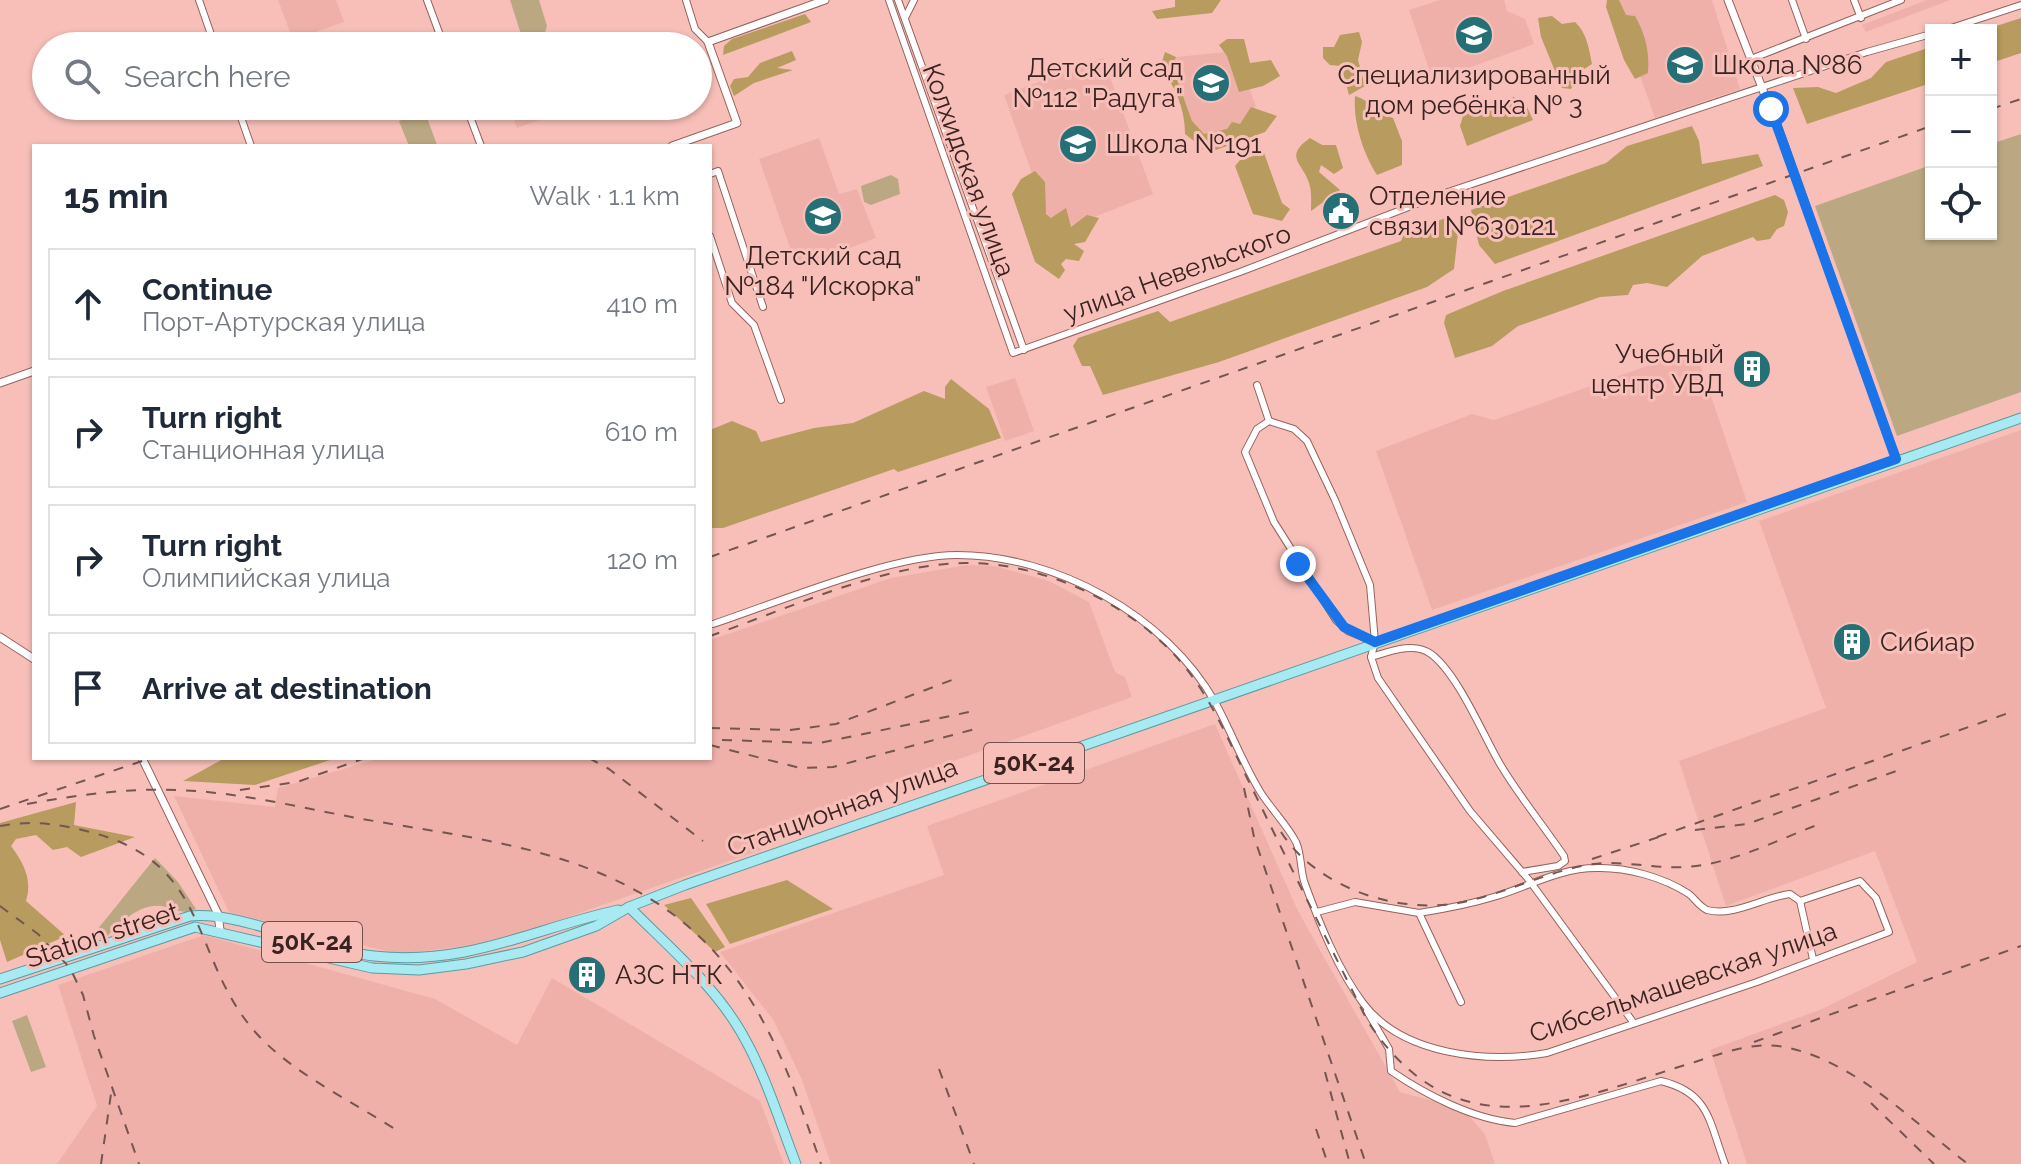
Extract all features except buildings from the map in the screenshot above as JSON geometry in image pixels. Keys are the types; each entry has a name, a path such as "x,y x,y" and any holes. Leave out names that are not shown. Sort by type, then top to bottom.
{"main road":[{"name":"Станционная улица","path":"0,979 178,919 197,916 218,918 371,956 417,959 463,954 518,941 594,915 629,907 1375,642 2021,418"},
{"name":"Станционная улица","path":"220,930 372,968 419,970 523,952 596,926 629,907"},
{"path":"629,907 713,994 740,1030 757,1061 796,1164"},
{"name":"Station street","path":"0,993 192,928 220,930"}],"street":[{"path":"199,0 210,32"},
{"path":"427,0 439,32"},
{"path":"686,0 698,32"},
{"path":"712,41 825,0"},
{"name":"Колхидская улица","path":"889,0 1013,353"},
{"name":"Колхидская улица","path":"898,0 1024,350"},
{"path":"905,18 914,0"},
{"path":"1728,0 1763,87 1896,459"},
{"path":"1792,0 1806,39"},
{"path":"1854,0 1861,18"},
{"path":"1751,59 1901,0"},
{"path":"1963,24 2021,5"},
{"name":"улица Невельского","path":"1013,353 1445,193 1925,36"},
{"path":"680,144 737,123 712,53"},
{"path":"242,120 250,144"},
{"path":"471,120 480,144"},
{"path":"712,173 718,171 763,307"},
{"path":"712,242 732,303 754,325 781,400"},
{"path":"0,383 32,372"},
{"path":"1257,385 1269,421"},
{"path":"1269,421 1294,429 1307,441 1370,585 1375,642 1371,657 1378,678 1393,703 1470,811 1531,883 1633,1022"},
{"path":"1269,421 1257,429 1245,452 1274,522 1336,620 1348,631 1375,642"},
{"name":"Сибсельмашевская улица","path":"713,624 892,566 953,555 989,556 1080,584 1110,600 1168,642 1214,700 1261,793 1297,844 1304,883 1364,1004 1405,1035 1463,1056 1488,1060 1547,1053 1889,932 1876,898 1860,881 1800,901"},
{"path":"0,637 32,658"},
{"path":"1371,657 1395,650 1420,649 1429,652 1443,667 1487,735 1502,768 1564,856 1565,861 1558,866 1522,872"},
{"path":"143,760 218,918 220,930"},
{"path":"1317,912 1355,902 1419,913 1456,907 1570,871 1597,868 1635,871 1688,894 1705,909 1735,909 1790,894 1800,901 1813,959"},
{"path":"1419,913 1461,1002"},
{"path":"1364,1004 1389,1049 1391,1071 1415,1088 1492,1121 1515,1123 1661,1081 1684,1087 1702,1101 1725,1164"}],"shaded area":[{"path":"278,0 336,0 344,22 316,32 290,32"},
{"path":"510,0 539,0 547,26 545,32 520,32"},
{"path":"1175,0 1221,0 1212,13 1157,19 1152,11 1175,7"},
{"name":"Специализированный дом ребёнка № 3","path":"1440,0 1504,0 1507,11 1525,19 1534,44 1433,81 1409,10"},
{"path":"1607,0 1619,0 1626,15 1635,16 1644,36 1648,73 1635,79 1624,60 1606,7"},
{"name":"Школа №86","path":"1613,0 1712,0 1740,89 1655,118"},
{"path":"1927,0 1950,0 1866,32 1862,25"},
{"path":"805,14 811,22 723,55 724,46 732,39"},
{"path":"1552,16 1562,24 1575,22 1588,47 1592,64 1581,71 1571,89 1562,88 1541,37 1538,18"},
{"path":"2021,18 2021,53 1997,61 1997,26"},
{"path":"1359,32 1362,42 1358,60 1365,86 1349,95 1341,66 1330,65 1323,58 1323,47 1334,47 1340,35"},
{"path":"1227,39 1244,39 1250,63 1271,60 1280,76 1263,86 1239,92 1227,56 1219,45"},
{"path":"1925,49 1925,85 1807,124 1793,88 1818,87 1836,93 1871,78 1886,62"},
{"path":"792,51 796,60 777,68 793,70 754,83 734,96 730,86 734,79 748,77 760,63"},
{"name":"Детский сад №112 \"Радуга\"","path":"1237,51 1256,107 1250,109 1258,133 1199,151 1166,58"},
{"path":"1165,52 1176,57 1172,66 1192,121 1204,134 1227,129 1232,122 1240,124 1251,107 1277,116 1265,132 1216,150 1199,145 1185,134 1178,99 1160,68"},
{"name":"Школа №191","path":"1103,58 1153,194 1053,233 1004,95"},
{"path":"1355,96 1393,118 1402,141 1402,165 1377,175 1360,137"},
{"path":"1514,97 1527,107 1533,120 1467,146 1460,126 1465,109"},
{"path":"428,120 437,144 408,144 399,121"},
{"path":"514,120 539,120 517,128"},
{"path":"1692,126 1699,141 1702,164 1758,154 1763,166 1495,264 1479,245 1471,210 1606,163 1627,146"},
{"path":"2021,134 2021,392 1897,436 1815,206 1925,167 1925,240 1997,240 1997,142"},
{"name":"Детский сад №184 \"Искорка\"","path":"819,138 839,194 857,189 876,238 797,268 759,159"},
{"path":"1310,138 1322,145 1336,145 1343,168 1334,174 1321,165 1319,172 1340,190 1311,211 1310,186 1296,155"},
{"path":"1264,153 1282,203 1290,209 1282,221 1253,214 1235,166 1240,160"},
{"path":"1035,171 1045,182 1046,214 1051,218 1066,208 1071,227 1087,215 1099,218 1085,242 1074,244 1084,251 1079,261 1066,259 1061,264 1065,270 1059,279 1035,262 1012,194 1021,179"},
{"path":"891,175 898,179 900,194 871,205 864,202 861,186"},
{"path":"1775,195 1784,200 1788,212 1784,226 1777,229 1770,239 1757,241 1753,237 1702,256 1667,287 1647,283 1633,285 1628,295 1600,297 1518,326 1492,346 1455,358 1444,323 1446,315 1503,291"},
{"path":"1446,218 1458,233 1454,269 1427,287 1219,362 1103,395 1090,366 1082,366 1073,346 1078,338 1158,311 1170,322 1401,241 1405,232"},
{"path":"1695,349 1747,502 1432,610 1376,451 1472,414 1494,420"},
{"path":"1015,378 1034,431 1005,441 986,387"},
{"path":"951,379 989,409 1001,438 898,472 894,469 723,528 712,528 712,429 732,421 756,431 761,442 814,428 853,423 924,391 945,399 945,387"},
{"path":"2021,430 2021,1164 1747,1164 1710,1050 1822,1009 1917,962 1875,851 1726,906 1679,761 1826,708 1759,521"},
{"path":"967,565 995,566 1049,581 1089,602 1115,672 1125,677 1132,697 756,832 761,850 493,943 398,954 229,912 174,796 275,807 278,788 374,760 712,760 712,639 891,578"},
{"path":"1215,724 1298,911 1400,1092 1463,1109 1485,1134 1495,1164 831,1164 802,1080 774,1021 720,952 944,875 927,826"},
{"path":"221,760 330,760 255,785 183,781"},
{"path":"76,802 74,825 135,837 81,857 67,847 53,850 36,835 16,839 11,846 26,872 26,901 66,936 7,962 0,940 0,823"},
{"path":"155,858 178,882 196,909 185,912 166,907 148,907 122,922 102,942 97,930"},
{"path":"787,880 833,909 730,944 706,904"},
{"path":"691,898 725,947 715,952 664,905"},
{"path":"204,935 435,999 517,1045 552,978 760,1101 784,1164 57,1164 97,1106 58,985"},
{"path":"27,1015 46,1067 31,1072 12,1021"}],"railway":[{"path":"1997,107 2021,99"},
{"path":"712,556 1925,128"},
{"path":"712,635 868,579 933,565 994,565 1054,578 1083,590 1136,621 1160,640 1192,676 1221,724 1367,1020 1402,1063 1438,1090 1477,1104 1518,1107 1561,1101 1604,1090 1739,1049 1784,1047 1810,1054 1858,1079 1968,1164"},
{"path":"712,728 790,730 836,724 957,678"},
{"path":"722,740 820,743 974,711"},
{"path":"1657,837 2014,711"},
{"path":"712,746 800,768 833,767 979,728"},
{"path":"0,809 145,760"},
{"path":"240,790 297,782 359,760"},
{"path":"593,760 609,769 703,841"},
{"path":"1695,830 1747,824 1902,769"},
{"path":"1244,788 1254,837 1366,1164"},
{"path":"27,804 140,790 223,794 496,842 586,867 628,886 667,910 704,941 726,965 761,1017 775,1045 821,1164"},
{"path":"0,826 45,824 90,832 130,847 158,866 179,890 235,1005 257,1034 288,1062 398,1131"},
{"path":"1281,832 1296,851 1336,882 1384,900 1434,905 1491,895 1587,865 1611,863 1684,867 1718,862 1817,825"},
{"path":"1592,859 1668,834"},
{"path":"0,906 38,934 70,968 83,995 94,1036 139,1164"},
{"path":"1754,1042 2021,946"},
{"path":"939,1069 974,1164"},
{"path":"1325,1072 1350,1164"},
{"path":"101,1164 111,1094"},
{"path":"1871,1103 1934,1164"},
{"path":"1316,1129 1328,1164"}],"place":[{"name":"Специализированный дом ребёнка № 3","path":"1474,35"},
{"name":"Школа №86","path":"1685,65"},
{"name":"Детский сад №112 \"Радуга\"","path":"1211,83"},
{"name":"Школа №191","path":"1078,144"},
{"name":"Отделение связи №630121","path":"1341,211"},
{"name":"Детский сад №184 \"Искорка\"","path":"823,216"},
{"name":"Учебный центр УВД","path":"1752,369"},
{"name":"Сибиар","path":"1852,642"},
{"name":"АЗС НТК","path":"587,975"}],"route":[{"path":"1298,564 1336,620 1348,631 1375,642 1896,459 1771,109"}]}
